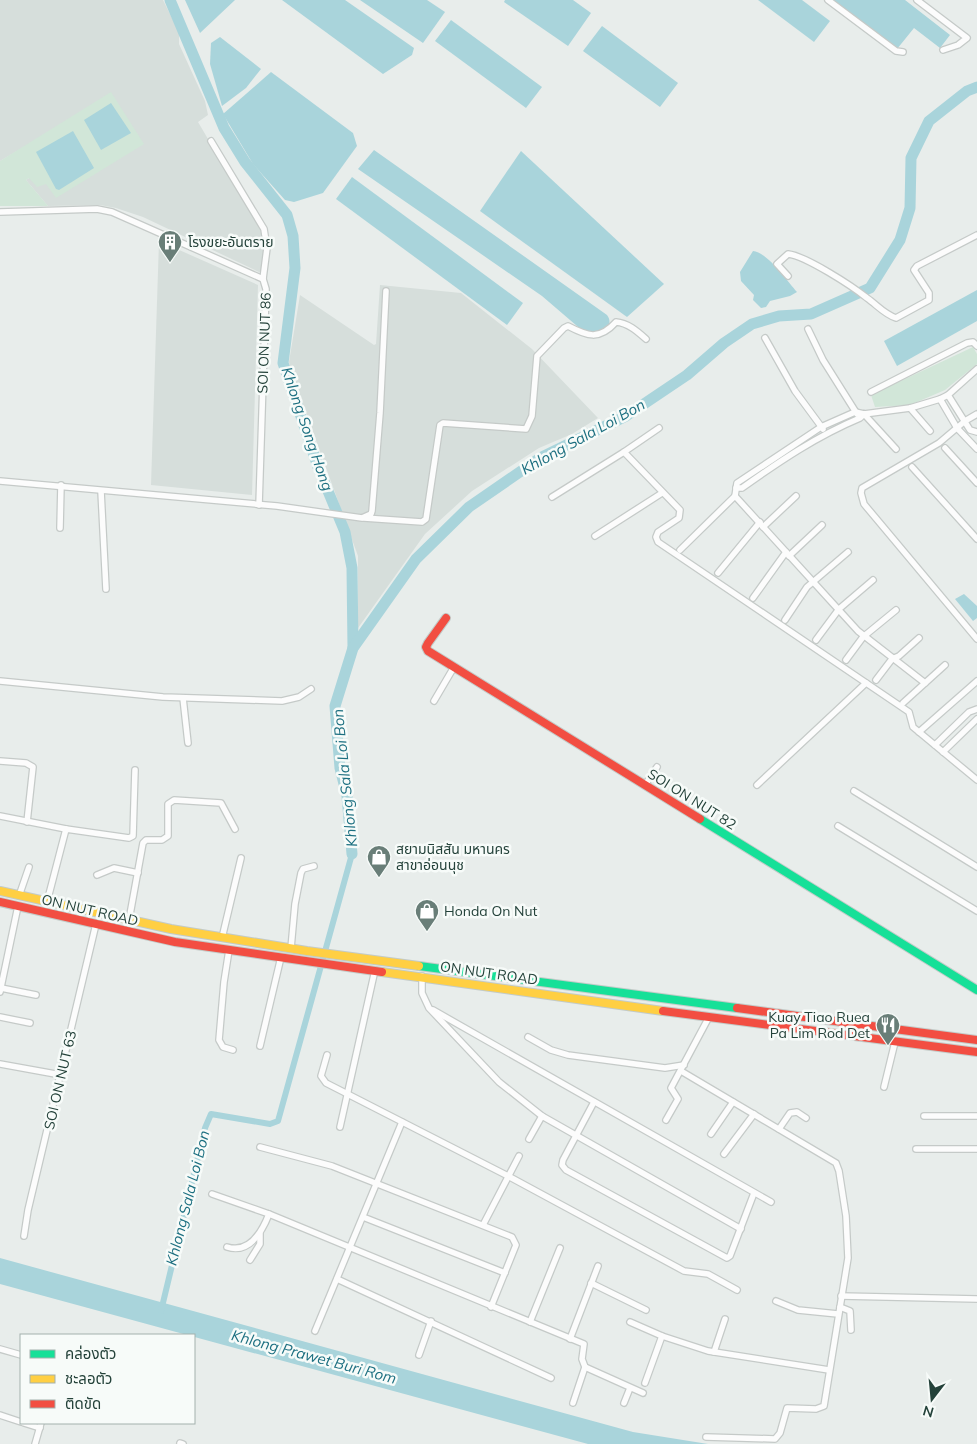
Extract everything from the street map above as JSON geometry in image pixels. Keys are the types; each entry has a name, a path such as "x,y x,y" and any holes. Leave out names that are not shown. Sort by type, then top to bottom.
{"main road":[{"name":"SOI ON NUT 82","path":"446,618 426,646 428,651 977,990"},
{"name":"ON NUT ROAD","path":"0,891 129,920 222,938 307,951 977,1040"},
{"name":"ON NUT ROAD","path":"0,902 174,942 709,1017 977,1052"},
{"path":"748,1022 749,1011"}],"street":[{"path":"828,0 896,51 903,52"},
{"path":"917,0 967,38 958,45 943,50"},
{"path":"211,140 264,229 267,248 263,279"},
{"name":"SOI ON NUT 86","path":"0,212 92,209 112,212 263,279 266,289 259,505"},
{"path":"788,276 777,264 788,254 820,268 867,297 888,315 896,318 929,300 929,293 914,270 917,266 977,235"},
{"path":"362,518 371,514 372,511 380,413 386,290"},
{"path":"0,481 61,485 101,491 259,505 348,517 422,522 426,520 440,424 526,429 532,416 536,356 568,326 586,336 595,335 611,328 616,322 622,323 637,330 646,339"},
{"path":"808,329 823,360 855,412 862,416 896,449"},
{"path":"765,338 795,391 825,432"},
{"path":"871,392 967,343 973,342 977,346"},
{"path":"736,488 742,488 825,432 862,416 910,408 940,399 948,395 977,369"},
{"path":"948,395 970,430 977,432"},
{"path":"940,399 957,428 977,449"},
{"path":"910,408 930,431"},
{"path":"855,412 821,426 737,483 736,496 864,637 925,683"},
{"path":"977,414 965,421 940,442 862,488 861,493 864,504 977,639"},
{"path":"552,497 659,428"},
{"path":"946,448 977,483"},
{"path":"624,452 680,510 679,518 658,532 656,537 658,542 909,712 913,727 977,780"},
{"path":"912,467 977,539"},
{"path":"60,528 61,485"},
{"path":"101,491 106,589"},
{"path":"595,536 662,492"},
{"path":"680,550 736,496"},
{"path":"718,573 761,525 796,496"},
{"path":"753,598 787,554 822,525"},
{"path":"785,620 807,587 848,552"},
{"path":"816,640 839,609 873,580"},
{"path":"846,660 864,637 896,610"},
{"path":"876,680 892,658 899,656 919,638"},
{"path":"903,703 945,665"},
{"path":"434,701 454,667"},
{"path":"0,681 183,698 282,701 299,697 311,689"},
{"path":"919,732 977,681"},
{"path":"757,786 866,682"},
{"path":"183,698 188,743"},
{"path":"935,745 969,712 977,709"},
{"path":"944,752 977,718"},
{"path":"0,760 26,763 33,767 27,822"},
{"path":"646,785 657,767"},
{"path":"0,816 66,829 129,838 133,836 135,770"},
{"path":"854,791 977,867"},
{"path":"129,920 144,843 146,840 162,840 168,836 166,809 168,804 174,800 221,802 235,829"},
{"path":"838,826 977,911"},
{"path":"48,902 66,829"},
{"path":"222,938 241,858"},
{"path":"291,948 294,904 301,874 303,870 314,866"},
{"path":"19,896 29,867"},
{"path":"97,875 114,868 138,873"},
{"path":"18,906 0,990 36,995"},
{"name":"SOI ON NUT 63","path":"24,1236 28,1210 96,924"},
{"path":"229,950 219,1040 223,1047 233,1050"},
{"path":"260,1046 281,957"},
{"path":"340,1127 375,970"},
{"path":"422,976 422,994 430,1008 499,1082 542,1116 741,1229"},
{"path":"430,1008 771,1202"},
{"path":"0,1017 30,1024"},
{"path":"666,1120 678,1099 671,1088 709,1017"},
{"path":"528,1037 551,1050 568,1055 665,1068 682,1068 732,1102 836,1163 839,1171 849,1244 824,1406 816,1409 787,1408 780,1433 775,1438 706,1437"},
{"path":"884,1088 895,1042"},
{"path":"327,1055 322,1076 323,1080 508,1176 684,1271 708,1274 737,1290"},
{"path":"0,1064 61,1075"},
{"path":"594,1102 563,1160 562,1165 566,1170 722,1257 730,1256 754,1193"},
{"path":"711,1134 732,1102"},
{"path":"779,1129 790,1113 797,1112 806,1118"},
{"path":"724,1154 754,1114"},
{"path":"529,1139 542,1116"},
{"path":"924,1116 977,1116"},
{"path":"315,1331 402,1122"},
{"path":"260,1147 332,1166 512,1236 516,1246 491,1307"},
{"path":"916,1149 977,1149"},
{"path":"483,1225 519,1156"},
{"path":"212,1194 269,1214 584,1344 582,1359 585,1367 573,1403"},
{"path":"250,1260 260,1244 260,1234 269,1214"},
{"path":"363,1217 505,1273"},
{"path":"227,1248 238,1250 260,1234"},
{"path":"530,1322 560,1248"},
{"path":"570,1339 598,1266"},
{"path":"337,1279 551,1378"},
{"path":"591,1283 646,1310"},
{"path":"841,1296 977,1299"},
{"path":"776,1301 798,1310 838,1314"},
{"path":"840,1307 850,1311 851,1330"},
{"path":"712,1352 725,1319"},
{"path":"419,1355 431,1322"},
{"path":"630,1322 662,1336 712,1352 829,1370"},
{"path":"645,1383 662,1336"},
{"path":"0,1349 20,1355"},
{"path":"585,1367 643,1393"},
{"path":"624,1403 630,1388"},
{"path":"0,1415 20,1421"},
{"path":"35,1444 40,1425"}],"shaded area":[{"path":"0,0 163,0 179,32 179,44 205,101 208,115 198,122 261,229 264,244 263,271 259,272 143,217 116,208 100,205 48,206 26,180 38,172 22,148 0,161"},
{"path":"159,241 258,285 252,495 151,485"},
{"path":"380,285 461,293 532,349 598,418 572,434 539,448 472,491 425,534 358,628 358,556 289,362 300,295 374,345 376,344"}],"green space":[{"path":"111,92 144,144 56,198 46,184 37,187 29,178 26,180 48,206 0,206 0,161"},
{"path":"973,347 977,354 977,364 945,390 910,405 875,407 871,395"}],"water":[{"path":"185,0 235,0 200,33"},
{"path":"282,0 345,0 414,48 412,55 383,74"},
{"path":"360,0 427,0 445,12 423,43"},
{"path":"505,0 573,0 591,13 568,46 504,2"},
{"path":"758,0 802,0 830,21 814,42"},
{"path":"833,0 905,0 950,35 940,48 914,28 897,49"},
{"path":"451,20 542,87 526,108 435,41"},
{"path":"602,26 678,83 660,107 583,51"},
{"path":"220,37 261,69 246,88 222,106 210,64 211,43"},
{"path":"271,72 353,133 357,146 323,193 294,202 285,200 253,164 223,114"},
{"path":"111,103 131,133 101,150 84,120"},
{"path":"73,131 94,168 59,190 56,189 36,152"},
{"path":"374,150 607,315 609,323 606,330 599,336 591,338 542,296 358,169"},
{"path":"521,151 664,284 627,317 480,211"},
{"path":"352,177 523,303 507,325 336,199"},
{"path":"753,251 764,256 797,292 790,296 770,301 766,307 761,308 753,300 754,295 741,281 740,272"},
{"path":"977,290 977,321 897,366 884,341"},
{"path":"964,594 977,606 977,618 973,621 955,599"},
{"name":"Khlong Prawet Buri Rom","path":"0,1258 633,1432 708,1444 588,1444 195,1337 195,1334 184,1334 0,1284"}],"waterway":[{"name":"Khlong Song Hong","path":"170,0 224,128 245,162 287,215 293,236 295,268 283,363 318,467 345,532 352,568 353,648"},
{"name":"Khlong Sala Loi Bon","path":"352,854 347,796 340,768 335,706 353,648 416,559 469,507 540,458 626,416 687,375 724,343 752,324 779,316 811,314 870,288 900,240 910,208 911,158 929,121 967,91 977,87"},
{"name":"Khlong Sala Loi Bon","path":"161,1311 205,1128 211,1114 270,1124 278,1121 352,854"}],"traffic: fast":[{"path":"700,819 977,990"},
{"path":"419,966 737,1008"}],"traffic: slow":[{"path":"0,891 171,929 307,951 419,966"},
{"path":"382,972 663,1011"}],"traffic: jam":[{"path":"446,618 428,643 426,647 428,651 700,819"},
{"path":"0,902 175,942 382,972"},
{"path":"737,1008 977,1040"},
{"path":"663,1011 977,1052"}],"place":[{"name":"โรงขยะอันตราย","path":"170,263"},
{"name":"สยามนิสสัน มหานคร สาขาอ่อนนุช","path":"379,878"},
{"name":"Honda On Nut","path":"427,932"},
{"name":"Kuay Tiao Ruea Pa Lim Rod Det","path":"888,1046"}]}
